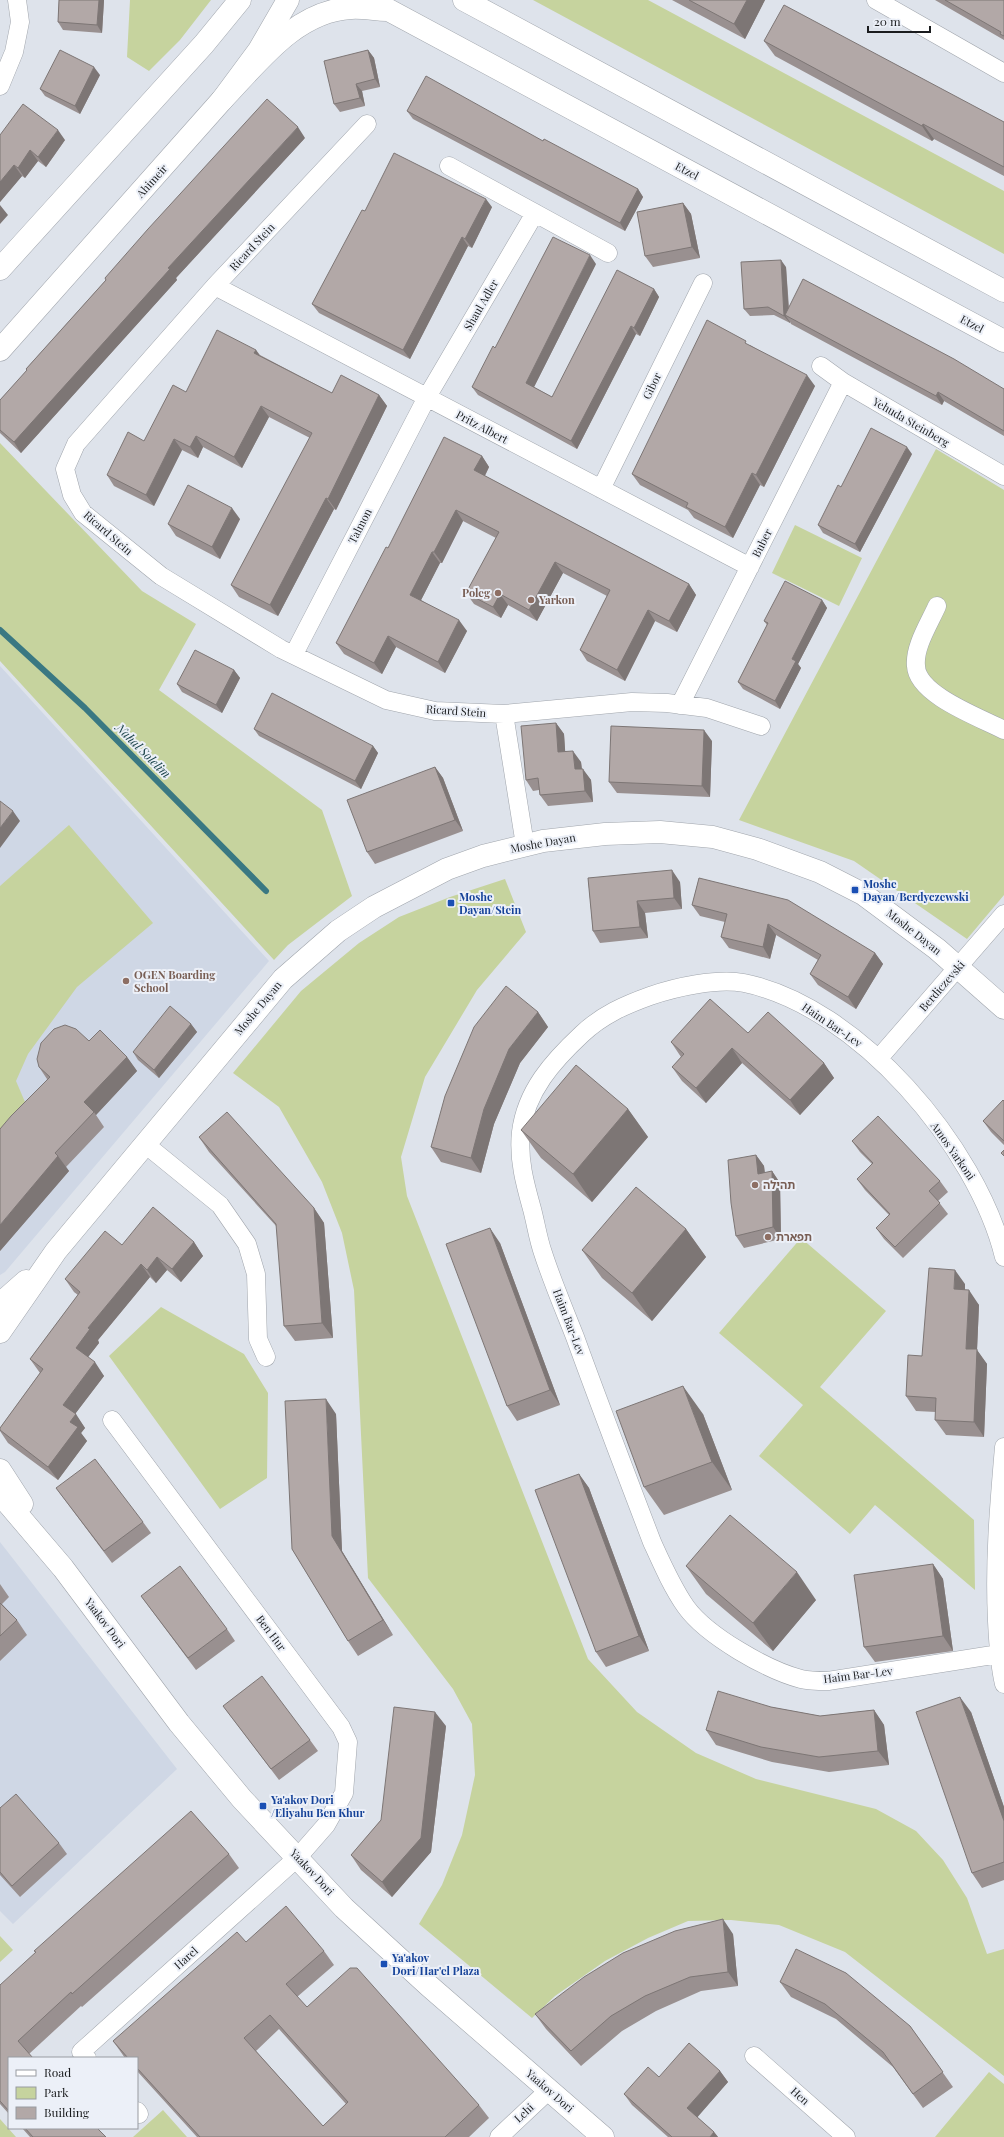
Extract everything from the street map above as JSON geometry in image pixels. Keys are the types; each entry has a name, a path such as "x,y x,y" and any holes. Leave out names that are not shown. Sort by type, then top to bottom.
{"street":[{"path":"0,86 16,45 20,22 17,0"},
{"path":"0,269 204,44 240,0"},
{"name":"Ahimeir","path":"0,350 222,100 259,50 288,0"},
{"name":"Etzel","path":"370,0 1004,341"},
{"path":"464,0 1004,291"},
{"path":"876,0 1004,73"},
{"path":"222,100 278,42 298,25 321,15 350,8 389,10"},
{"name":"Ricard Stein","path":"367,124 215,286 76,444 65,469 72,494 83,513 120,545 161,576 281,649 386,700 435,711 504,714 632,702 680,705 707,708 761,726"},
{"path":"449,166 608,253"},
{"name":"Shaul Adler","path":"427,397 535,213"},
{"name":"Gibor","path":"602,489 703,283"},
{"name":"Pritz Albert","path":"215,286 750,567"},
{"name":"Yehuda Steinberg","path":"821,366 843,382 1004,476"},
{"name":"Buber","path":"680,705 843,382"},
{"name":"Talmon","path":"294,654 427,397"},
{"path":"937,606 920,644 915,665 917,677 938,697 1004,730"},
{"path":"504,714 525,845"},
{"name":"Moshe Dayan","path":"0,1332 56,1251 283,979 338,931 374,908 447,869 483,856 543,841 605,834 660,832 712,837 757,849 820,872 863,894 901,921 1004,1008"},
{"name":"Berdiczevski","path":"879,1058 1004,914"},
{"name":"Haim Bar-Lev","path":"879,1058 819,1014 768,989 741,982 688,986 663,992 612,1011 591,1026 556,1059 539,1081 529,1101 521,1130 520,1152 523,1178 543,1253 652,1542 669,1578 687,1608 735,1649 768,1666 802,1679 828,1681 999,1654"},
{"name":"Amos Yarkoni","path":"879,1058 916,1100 963,1160 982,1194 999,1238 1004,1257"},
{"path":"145,1144 220,1205 247,1244 256,1274 258,1339 266,1357"},
{"name":"Moshe Dayan","path":"0,1304 56,1251"},
{"path":"0,1296 25,1281"},
{"name":"Ben Hur","path":"112,1420 341,1726 348,1742 344,1794 326,1825 298,1857"},
{"path":"1004,1447 996,1539 996,1598 999,1654 1004,1684"},
{"name":"Yaakov Dori","path":"0,1470 62,1568"},
{"name":"Yaakov Dori","path":"0,1494 62,1568 179,1723 242,1799 298,1857 344,1908 428,1985 603,2137"},
{"name":"Harel","path":"86,2057 81,2052 298,1857"},
{"name":"Hen","path":"754,2056 846,2137"},
{"name":"Lehi","path":"499,2137 549,2090"}],"shaded area":[{"name":"OGEN Boarding School","path":"0,666 269,961 5,1272 0,1275"},
{"path":"0,1542 177,1769 13,1924 0,1911"}],"green space":[{"path":"130,0 211,0 180,40 149,71 127,57"},
{"path":"533,0 648,0 1004,191 1004,254"},
{"path":"0,443 142,591 196,624 159,690 322,810 352,896 288,945 274,960 0,661"},
{"path":"936,449 1004,490 1004,895 967,939 854,861 739,820"},
{"path":"795,525 862,558 839,606 772,573"},
{"path":"69,825 153,923 77,987 28,1054 16,1081 25,1102 0,1133 0,886"},
{"path":"505,879 526,932 477,990 425,1077 401,1157 407,1196 588,1659 637,1712 696,1753 756,1779 876,1809 916,1831 943,1860 967,1898 987,1954 1004,1949 1004,2076 845,1952 779,1925 731,1920 688,1921 648,1938 605,1961 555,1996 532,2018 419,1924 442,1885 462,1835 475,1775 472,1724 453,1689 368,1578 354,1290 342,1233 322,1182 279,1107 233,1073 301,991 359,943 399,917 450,897"},
{"path":"801,1238 886,1311 820,1387 974,1520 975,1590 875,1505 850,1534 759,1456 803,1405 719,1333"},
{"path":"161,1307 244,1354 268,1393 267,1478 220,1509 109,1356"},
{"path":"0,1936 13,1950 0,1962"},
{"path":"989,2072 1004,2084 1004,2137 935,2137"},
{"path":"163,2110 187,2137 133,2137"},
{"path":"0,2119 16,2137 0,2137"}],"building":[{"path":"59,0 99,0 97,25 58,22"},
{"path":"689,0 747,0 734,24"},
{"path":"945,0 1004,0 1004,36 1000,34 1001,32"},
{"path":"784,5 1004,122 1004,167 923,124 922,126 764,41"},
{"path":"60,50 94,67 75,106 40,89"},
{"path":"368,50 375,79 356,84 360,98 334,104 324,61"},
{"path":"426,76 543,141 544,139 638,189 620,223 407,111"},
{"path":"267,99 298,127 168,268 170,269 14,442 0,430 0,400 106,280 105,278 148,229"},
{"path":"23,104 58,130 38,157 30,150 18,168 14,165 0,182 0,135"},
{"path":"394,153 486,199 465,239 462,237 403,350 312,304 362,210 365,211"},
{"path":"683,203 692,247 645,256 637,212"},
{"path":"553,237 590,255 526,383 552,397 617,270 654,289 634,328 631,326 571,441 472,387 493,346 495,348"},
{"path":"781,260 784,316 768,307 744,309 741,262"},
{"path":"803,279 954,359 1004,389 1004,431 938,392 936,396 785,315"},
{"path":"707,320 746,341 745,343 807,375 756,475 752,473 725,527 686,507 688,503 632,474"},
{"path":"217,330 256,350 254,353 332,393 341,375 379,395 328,499 326,498 270,605 231,585 312,433 261,406 234,457 196,436 190,447 174,439 146,495 107,475 128,432 144,441 173,385 186,392"},
{"path":"871,428 907,447 855,544 818,525 838,485 841,487"},
{"path":"444,437 482,456 474,470 689,584 669,621 648,610 617,670 580,650 610,590 555,562 529,610 500,594 493,607 466,593 499,532 456,510 410,595 459,620 438,662 388,636 374,663 336,643 386,547 388,548"},
{"path":"188,485 232,508 212,547 168,524"},
{"path":"785,581 822,600 792,659 796,661 775,701 738,682 768,623 764,621"},
{"path":"195,650 234,670 216,705 177,684"},
{"path":"272,693 373,746 355,781 254,729"},
{"path":"556,723 558,752 573,751 575,769 583,769 585,791 540,795 538,778 526,780 521,726"},
{"path":"611,726 704,730 702,786 609,782"},
{"path":"435,767 455,820 367,852 347,800"},
{"path":"0,801 13,811 0,828"},
{"path":"672,870 674,898 637,901 640,927 593,931 588,878"},
{"path":"699,878 788,900 875,953 848,997 810,974 821,955 768,924 763,947 721,937 727,914 692,905"},
{"path":"506,986 538,1012 509,1049 484,1109 471,1158 431,1147 445,1096 474,1027"},
{"path":"710,999 748,1033 768,1012 824,1063 790,1100 732,1048 696,1088 672,1067 684,1054 671,1042"},
{"path":"170,1006 191,1024 154,1070 133,1052"},
{"path":"65,1025 76,1029 89,1041 100,1030 127,1057 84,1102 94,1112 55,1153 58,1156 0,1225 0,1129 50,1077 39,1067 37,1059 41,1043 54,1029"},
{"path":"576,1065 628,1109 573,1174 521,1130"},
{"path":"1003,1100 1004,1101 1004,1141 983,1121"},
{"path":"227,1112 314,1208 322,1323 284,1326 276,1224 199,1137"},
{"path":"878,1116 940,1181 929,1191 940,1203 895,1247 876,1228 890,1214 857,1179 873,1163 852,1141"},
{"path":"756,1155 758,1174 772,1171 773,1227 736,1236 731,1203 728,1160"},
{"path":"636,1187 686,1229 632,1293 582,1250"},
{"path":"153,1207 194,1242 172,1269 157,1257 147,1270 141,1264 88,1328 90,1329 76,1348 95,1362 63,1405 76,1414 70,1422 78,1427 48,1467 0,1430 0,1428 43,1369 30,1359 80,1292 65,1279 105,1231 122,1245"},
{"path":"490,1228 550,1390 507,1406 446,1244"},
{"path":"929,1268 955,1270 954,1289 969,1290 966,1349 977,1349 974,1422 935,1420 936,1398 906,1396 908,1355 922,1356"},
{"path":"683,1386 712,1462 644,1487 616,1411"},
{"path":"326,1399 332,1536 383,1620 348,1641 292,1549 285,1401"},
{"path":"95,1459 143,1522 104,1551 56,1488"},
{"path":"579,1474 639,1636 596,1652 535,1490"},
{"path":"730,1515 797,1572 753,1623 686,1566"},
{"path":"933,1564 943,1636 864,1647 854,1575"},
{"path":"180,1566 227,1629 188,1658 141,1596"},
{"path":"0,1603 17,1620 0,1636"},
{"path":"262,1676 310,1740 271,1769 223,1706"},
{"path":"718,1691 771,1707 820,1716 874,1710 878,1751 819,1757 761,1747 706,1730"},
{"path":"960,1697 1004,1821 1004,1862 972,1873 916,1712"},
{"path":"394,1707 435,1712 421,1838 382,1882 351,1855 381,1820"},
{"path":"16,1794 59,1843 12,1886 0,1872 0,1808"},
{"path":"191,1811 229,1854 72,1994 71,1992 18,2041 32,2057 8,2057 8,2110 0,2101 0,1985 36,1952 34,1951"},
{"path":"286,1906 324,1951 286,1984 307,2007 350,1968 357,1968 479,2105 445,2137 200,2137 138,2069 138,2057 127,2057 113,2041 237,1932 246,1942","holes":["270,2015 348,2102 323,2126 244,2038"]},
{"path":"723,1919 728,1972 690,1977 645,1996 611,2016 571,2051 535,2014 584,1977 623,1953 675,1931"},
{"path":"796,1949 846,1973 910,2026 943,2072 913,2094 883,2052 825,2004 780,1982"},
{"path":"689,2043 720,2071 687,2108 714,2132 710,2137 672,2137 624,2094 648,2067 659,2077"},
{"path":"26,2129 98,2129 106,2137 33,2137"}],"waterway":[{"name":"Nahal Solelim","path":"0,630 85,708 266,891"}],"place":[{"name":"Poleg","path":"498,593"},
{"name":"Yarkon","path":"531,600"},
{"name":"Moshe Dayan/Berdyczewski","path":"855,890"},
{"name":"Moshe Dayan/Stein","path":"451,903"},
{"name":"OGEN Boarding School","path":"126,981"},
{"name":"תהילה","path":"755,1185"},
{"name":"תפארת","path":"768,1237"},
{"name":"Ya'akov Dori /Eliyahu Ben Khur","path":"263,1806"},
{"name":"Ya'akov Dori/Har'el Plaza","path":"384,1964"}]}
